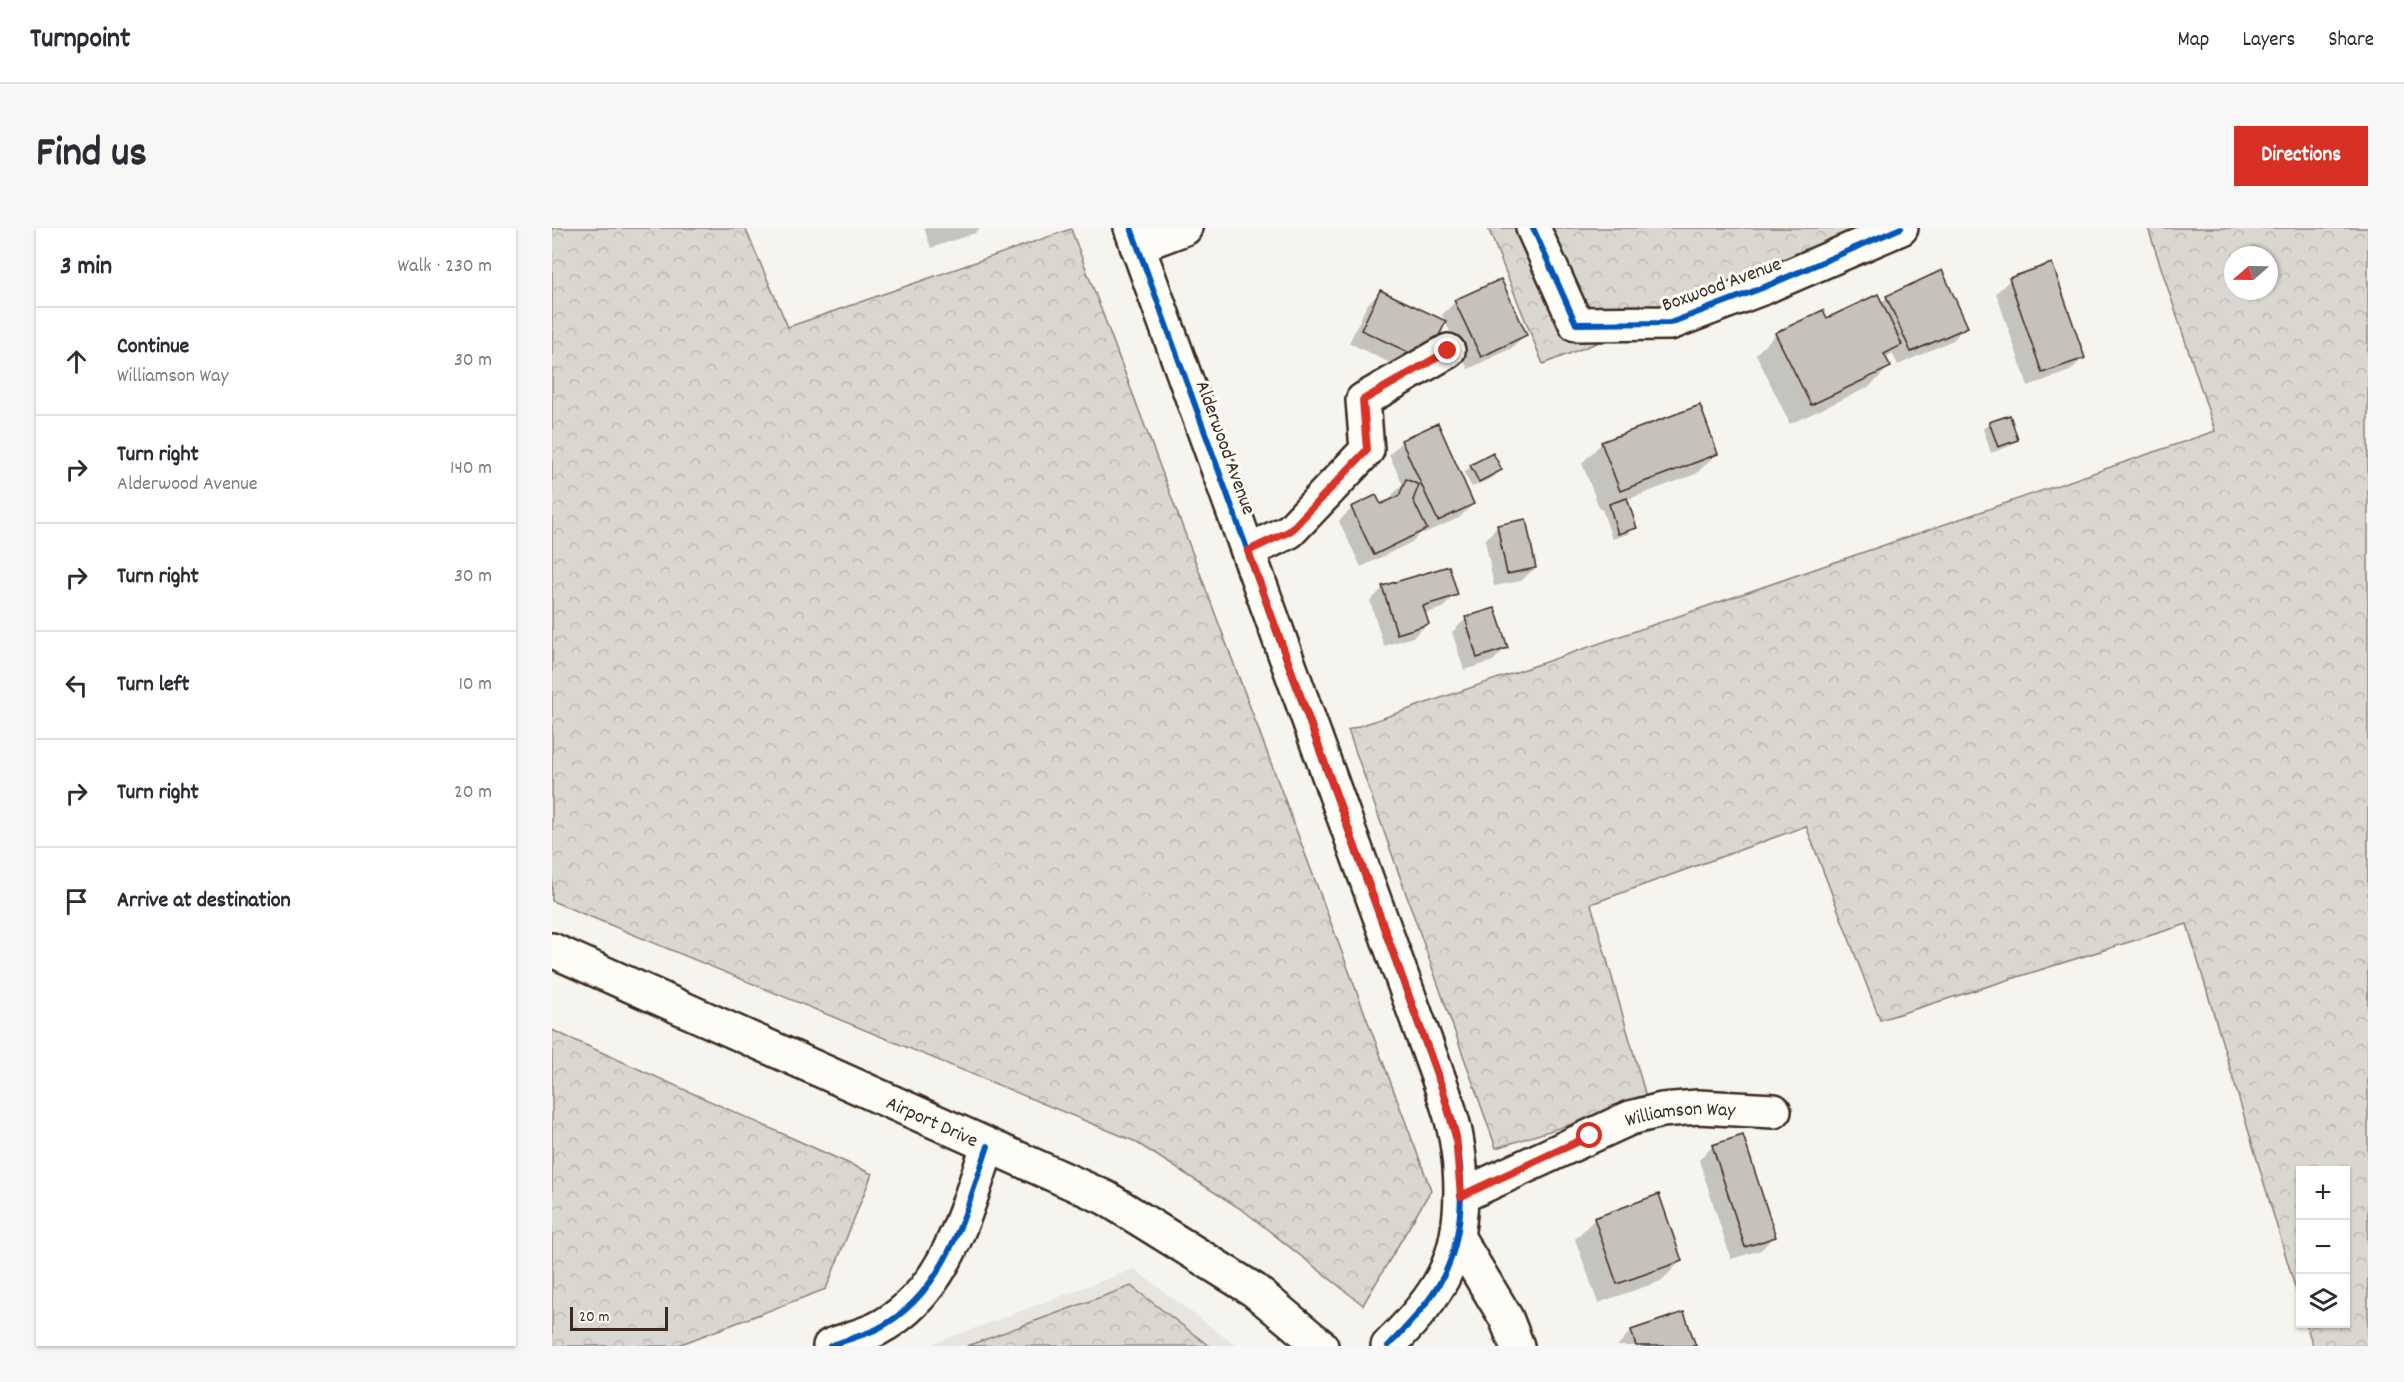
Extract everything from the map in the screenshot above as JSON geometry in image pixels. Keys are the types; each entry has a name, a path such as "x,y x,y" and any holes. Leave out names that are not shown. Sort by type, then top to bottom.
{"street":[{"path":"1134,237 1185,228"},
{"name":"Boxwood Avenue","path":"1533,228 1576,324 1588,324 1670,323 1762,288 1901,228"},
{"name":"Alderwood Avenue","path":"1134,237 1442,1088 1456,1137 1461,1196 1458,1238 1443,1278 1407,1327 1388,1346"},
{"path":"1248,551 1290,531 1367,450 1363,400 1448,351"},
{"name":"Airport Drive","path":"552,950 1106,1198 1254,1290 1321,1346"},
{"name":"Williamson Way","path":"1461,1196 1630,1118 1662,1110 1698,1107 1774,1111"},
{"path":"830,1346 878,1328 919,1299 953,1246 988,1146"},
{"path":"1458,1238 1506,1318 1517,1346"}],"shaded area":[{"path":"1134,1269 1236,1346 927,1346"}],"green space":[{"path":"552,228 745,228 788,327 1071,229 1431,1190 1363,1305 1244,1211 1134,1141 552,901"},
{"path":"1488,228 1889,228 1543,364"},
{"path":"2148,228 2368,228 2368,1346 2313,1346 2307,1328 2350,1328 2350,1166 2296,1166 2296,1291 2187,924 1880,1020 1806,826 1591,904 1647,1100 1496,1148 1348,730 2215,431"},
{"path":"552,1030 872,1174 826,1289 676,1346 552,1346"},
{"path":"1131,1286 1209,1346 967,1346"}],"building":[{"path":"2052,263 2085,358 2042,373 2009,278"},
{"path":"1942,270 1968,327 1911,352 1886,296"},
{"path":"1501,279 1527,335 1481,357 1454,300"},
{"path":"1380,290 1446,321 1427,361 1361,330"},
{"path":"1878,294 1902,345 1884,354 1891,367 1811,405 1775,333 1823,310 1827,318"},
{"path":"1700,405 1718,454 1620,491 1601,442"},
{"path":"2010,415 2018,440 1998,447 1989,422"},
{"path":"1438,423 1474,504 1438,521 1401,440"},
{"path":"1493,453 1502,470 1479,482 1470,465"},
{"path":"1406,479 1419,485 1413,500 1427,529 1374,555 1351,507 1376,495 1381,504 1399,496"},
{"path":"1627,498 1637,528 1618,534 1609,504"},
{"path":"1526,519 1536,568 1507,574 1497,525"},
{"path":"1449,566 1458,595 1423,606 1429,624 1397,634 1382,586"},
{"path":"1495,608 1508,648 1477,658 1465,617"},
{"path":"1743,1135 1776,1237 1745,1247 1712,1145"},
{"path":"1659,1194 1682,1261 1617,1284 1594,1218"},
{"path":"1684,1312 1696,1346 1636,1346 1631,1330"}],"cycle path":[{"path":"1131,228 1442,1088 1455,1131 1461,1190 1458,1227 1450,1261 1432,1295 1388,1346"},
{"path":"1533,228 1576,324 1670,323 1762,288 1901,228"},
{"path":"830,1346 877,1329 901,1314 920,1295 950,1250 971,1198 988,1146"}],"route":[{"path":"1448,351 1363,400 1367,450 1290,531 1248,551 1442,1088 1456,1137 1461,1196 1590,1136"}]}
